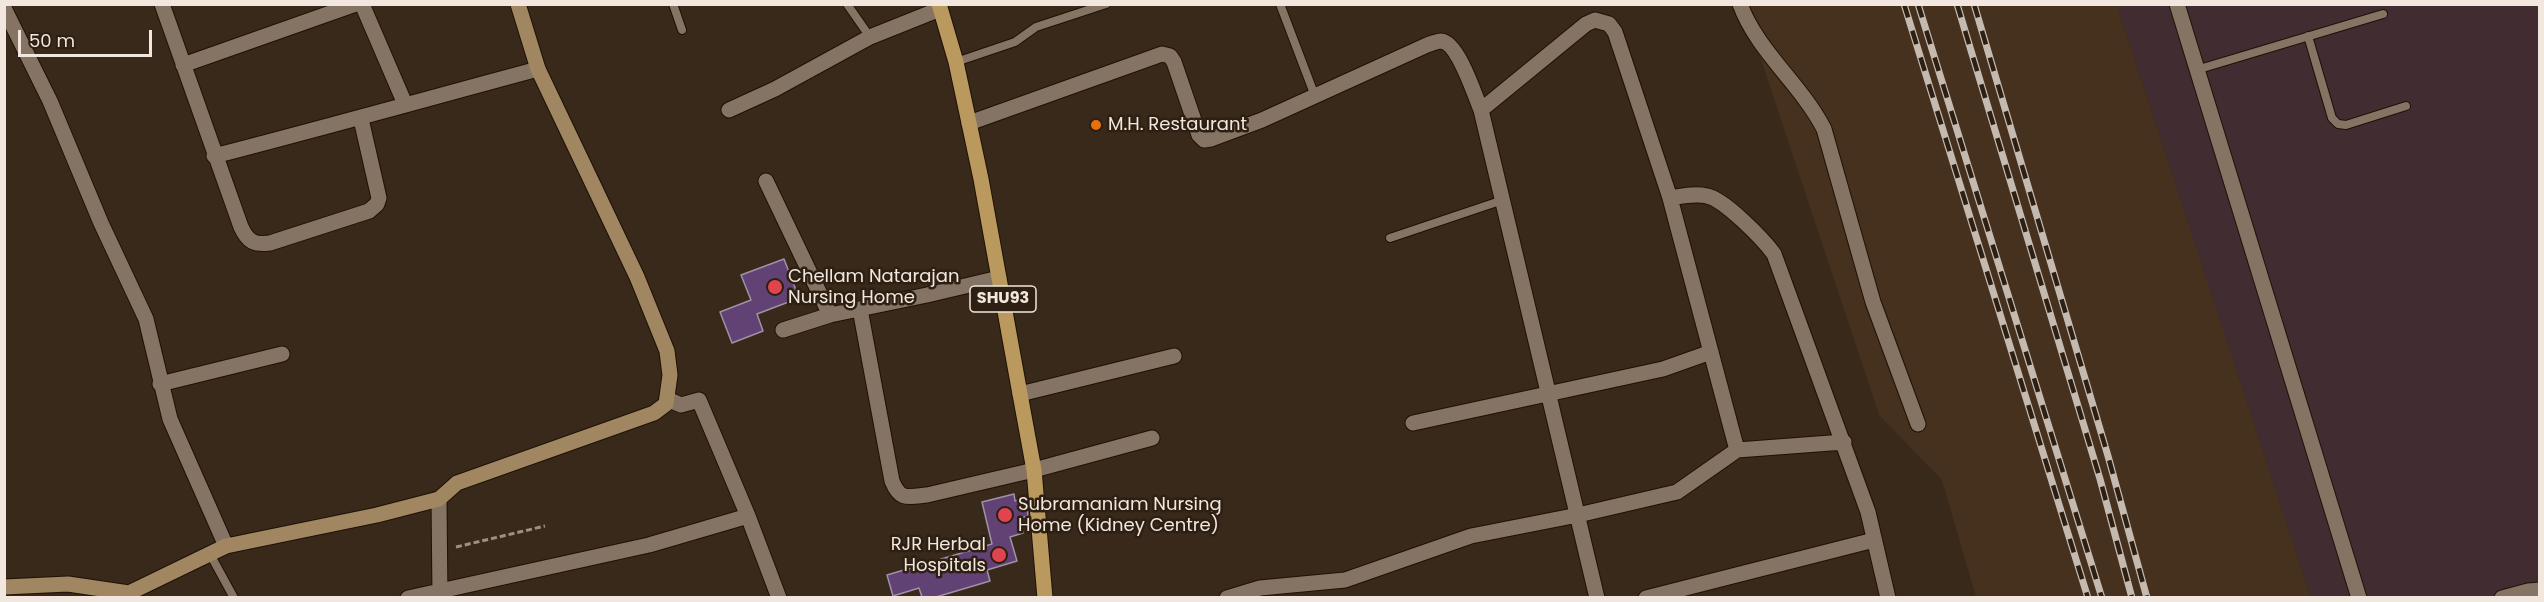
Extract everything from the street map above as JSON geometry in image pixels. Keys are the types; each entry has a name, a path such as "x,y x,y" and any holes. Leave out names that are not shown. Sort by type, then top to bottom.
{"main road":[{"name":"SHU93","path":"940,7 956,62 969,123 1034,470 1045,597"}],"street":[{"path":"162,4 214,156 246,238 256,245 270,243 369,211 377,204 379,198 361,118"},
{"path":"183,65 356,4"},
{"path":"362,4 405,104"},
{"path":"4,587 68,584 129,592 226,546 355,520 440,499 457,483 654,413 666,404 670,375 667,351 637,277 538,69 518,4"},
{"path":"1740,4 1755,35 1813,107 1824,129 1873,302 1918,424"},
{"path":"2176,4 2359,597"},
{"path":"729,110 775,89 870,37 940,7"},
{"path":"4,8 50,101 101,223 146,319 170,418 189,466 226,546"},
{"path":"1480,110 1586,24 1595,20 1603,20 1609,24 1615,32 1670,198 1737,450"},
{"path":"969,123 1162,54 1170,56 1174,62 1199,135 1204,140 1211,140 1262,120 1427,45 1441,41 1449,45 1456,54 1480,110 1597,597"},
{"path":"214,156 538,69"},
{"path":"766,181 831,315"},
{"path":"1670,198 1692,195 1709,196 1720,201 1763,239 1774,254 1868,512 1888,597"},
{"path":"783,330 831,315 999,278"},
{"path":"860,309 892,481 896,491 901,495 910,497 927,495 1034,470 1152,438"},
{"path":"1413,423 1663,369 1711,352"},
{"path":"160,384 282,354"},
{"path":"1020,394 1174,356"},
{"path":"667,399 681,405 699,400 779,597"},
{"path":"1227,597 1260,588 1345,580 1471,536 1578,515 1677,492 1737,450 1844,442"},
{"path":"440,499 440,594"},
{"path":"408,597 440,594 650,545 748,516"},
{"path":"1646,597 1874,540"},
{"path":"2502,597 2540,590"}],"lane":[{"path":"673,4 682,30"},
{"path":"847,4 870,37"},
{"path":"956,62 1015,42 1036,27 1106,4"},
{"path":"1280,4 1315,96"},
{"path":"2196,70 2383,14"},
{"path":"2308,36 2332,118 2338,124 2346,125 2406,106"},
{"path":"1390,238 1503,200"},
{"path":"210,554 234,597"}],"path":[{"path":"440,551 544,526"}],"shaded area":[{"path":"1743,5 2117,5 2311,597 1976,597 1942,480 1879,415"},
{"path":"2117,5 2539,5 2539,597 2311,597"}],"building":[{"path":"784,259 799,298 757,314 763,331 732,343 720,312 751,300 741,275"},
{"path":"1014,494 1015,501 1026,498 1028,516 1020,518 1023,533 1010,537 1017,561 987,570 990,581 936,597 922,597 919,588 893,596 887,575 992,544 982,502"}],"railway":[{"path":"1904,4 2088,598"},
{"path":"1918,4 2102,598"},
{"path":"1957,4 2100,479 2132,598"},
{"path":"1974,4 2108,456 2147,598"}],"place":[{"name":"M.H. Restaurant","path":"1096,125"},
{"name":"Chellam Natarajan Nursing Home","path":"775,287"},
{"name":"Subramaniam Nursing Home (Kidney Centre)","path":"1005,515"},
{"name":"RJR Herbal Hospitals","path":"999,555"}]}
